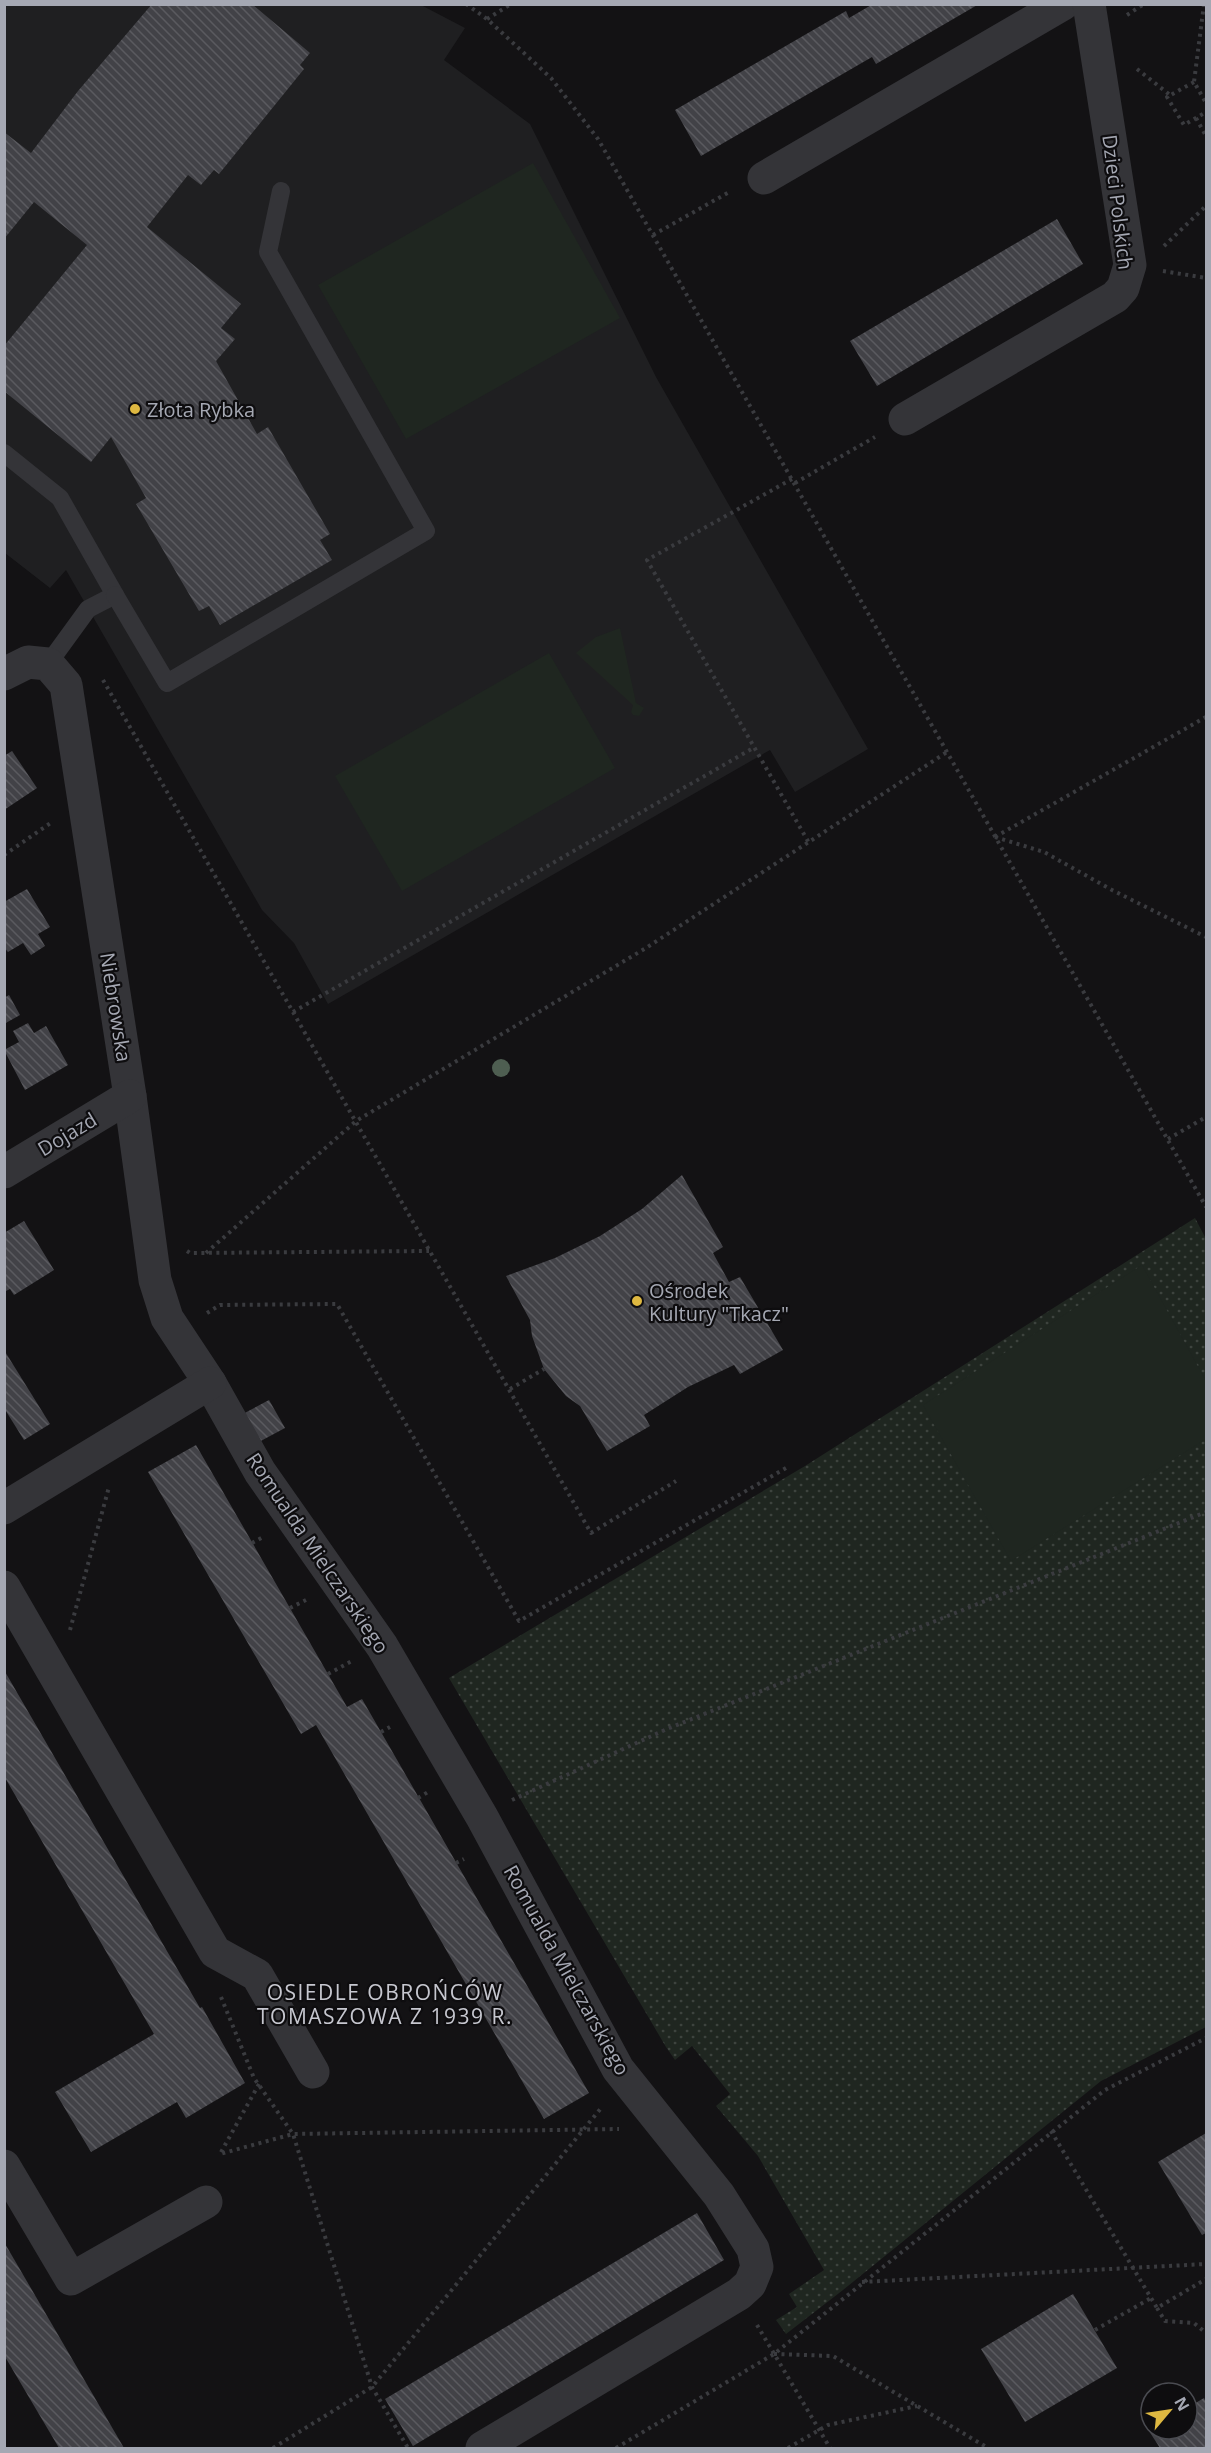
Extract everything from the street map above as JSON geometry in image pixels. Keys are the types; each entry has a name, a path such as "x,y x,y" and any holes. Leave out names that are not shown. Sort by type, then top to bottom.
{"street":[{"path":"764,178 1063,4"},
{"name":"Dzieci Polskich","path":"905,419 1114,297 1123,288 1130,266 1089,4"},
{"path":"7,672 28,662 48,664"},
{"name":"Niebrowska","path":"48,664 66,685 130,1096 155,1280 167,1318 210,1383"},
{"name":"Dojazd","path":"4,1172 130,1096"},
{"path":"4,1508 210,1383"},
{"name":"Romualda Mielczarskiego","path":"210,1383 260,1472 382,1646 482,1817 618,2068 719,2196 753,2248 757,2267 750,2284 739,2294 482,2448"},
{"path":"4,1587 215,1952 257,1975 313,2072"},
{"path":"4,2166 71,2279 206,2202"}],"lane":[{"path":"4,453 60,498 167,683 426,531 268,252 281,192"},
{"path":"48,664 88,609 115,595"}],"path":[{"path":"466,4 487,19 551,78 598,139 1206,1207"},
{"path":"487,19 511,4"},
{"path":"1203,4 1194,82 1206,103"},
{"path":"1133,66 1170,95"},
{"path":"1194,82 1167,97 1184,125 1206,111"},
{"path":"1196,118 1206,136"},
{"path":"1157,253 1206,206"},
{"path":"808,843 647,560 905,419"},
{"path":"103,680 591,1533 676,1481"},
{"path":"994,837 1206,717"},
{"path":"293,1011 755,747"},
{"path":"206,1253 356,1121 646,948 947,752"},
{"path":"4,855 83,803"},
{"path":"994,837 1044,852 1112,890 1206,937"},
{"path":"1168,1139 1206,1117"},
{"path":"182,1246 190,1253 429,1251"},
{"path":"204,1315 211,1308 220,1305 337,1304 519,1622 786,1468"},
{"path":"510,1389 544,1369"},
{"path":"40,1648 71,1629 110,1483"},
{"path":"482,1817 512,1800 667,1729 1206,1512"},
{"path":"290,1608 314,1595"},
{"path":"328,1674 354,1660"},
{"path":"220,1994 254,2078 294,2134 372,2387 408,2448"},
{"path":"616,2448 774,2354 1105,2090 1206,2038"},
{"path":"259,2084 220,2154 294,2134 628,2129"},
{"path":"273,2448 372,2387 605,2103"},
{"path":"1051,2131 1165,2321 1194,2323 1206,2333"},
{"path":"862,2282 1206,2264"},
{"path":"1157,2308 1206,2279"},
{"path":"739,2294 830,2448"},
{"path":"1095,2330 1151,2298"},
{"path":"774,2354 833,2356 988,2448"},
{"path":"788,2448 828,2424 917,2406"}],"shaded area":[{"path":"4,5 421,5 465,28 444,60 530,124 656,377 868,749 795,792 770,750 328,1004 294,943 262,910 66,570 50,588 5,553"},
{"path":"533,163 620,318 406,439 318,285"},
{"path":"620,628 636,703 644,708 639,716 631,712 633,705 576,653 596,637"},
{"path":"549,653 615,768 402,891 335,776"},
{"path":"1195,1218 1206,1239 1206,2027 1101,2081 786,2334 776,2320 797,2307 789,2294 824,2270 758,2156 716,2106 730,2094 692,2046 675,2060 666,2047 449,1678 805,1466"},
{"path":"1142,1265 1206,1381 1206,1439 1011,1561 923,1405"}],"building":[{"path":"152,4 252,4 310,53 300,65 304,69 219,174 214,170 201,185 188,175 147,227 241,304 221,328 235,339 216,361 257,434 268,427 330,534 320,540 332,560 220,625 209,606 199,611 136,504 146,498 111,437 91,462 4,391 4,346 87,245 34,202 4,239 4,132 31,153 78,91"},
{"path":"873,4 979,4 876,64 872,57 701,156 675,110 846,11 849,18"},
{"path":"1057,219 1083,264 877,386 850,341"},
{"path":"12,751 37,788 4,810 4,756"},
{"path":"27,889 50,927 38,934 45,946 31,955 23,943 8,952 4,947 4,902"},
{"path":"9,995 20,1015 4,1024 4,998"},
{"path":"28,1023 34,1033 46,1026 68,1065 25,1090 4,1050 19,1042 13,1031"},
{"name":"Ośrodek Kultury \"Tkacz\"","path":"682,1175 723,1247 713,1253 729,1282 740,1277 783,1350 740,1374 734,1365 688,1387 644,1415 650,1426 607,1451 580,1406 566,1396 544,1369 532,1336 530,1320 506,1276 555,1258 600,1236 642,1209"},
{"path":"24,1221 54,1270 14,1295 10,1289 4,1292 4,1233"},
{"path":"4,1350 50,1424 24,1440 4,1408"},
{"path":"269,1400 285,1428 257,1443 241,1415"},
{"path":"196,1445 347,1707 362,1699 589,2093 544,2119 316,1725 301,1734 148,1472"},
{"path":"4,1670 245,2083 186,2118 177,2102 91,2152 55,2092 154,2034 4,1776"},
{"path":"1206,2133 1206,2233 1202,2235 1158,2162"},
{"path":"697,2213 724,2260 413,2446 385,2399"},
{"path":"4,2242 124,2448 59,2448 4,2355"},
{"path":"1073,2294 1117,2368 1025,2422 981,2349"},
{"path":"1204,2398 1206,2403 1206,2448 1160,2448 1155,2441 1199,2441 1199,2401"}],"place":[{"name":"Złota Rybka","path":"135,409"},
{"name":"Ośrodek Kultury \"Tkacz\"","path":"637,1301"}],"district":[{"name":"OSIEDLE OBROŃCÓW TOMASZOWA Z 1939 R.","path":"385,2004"}]}
